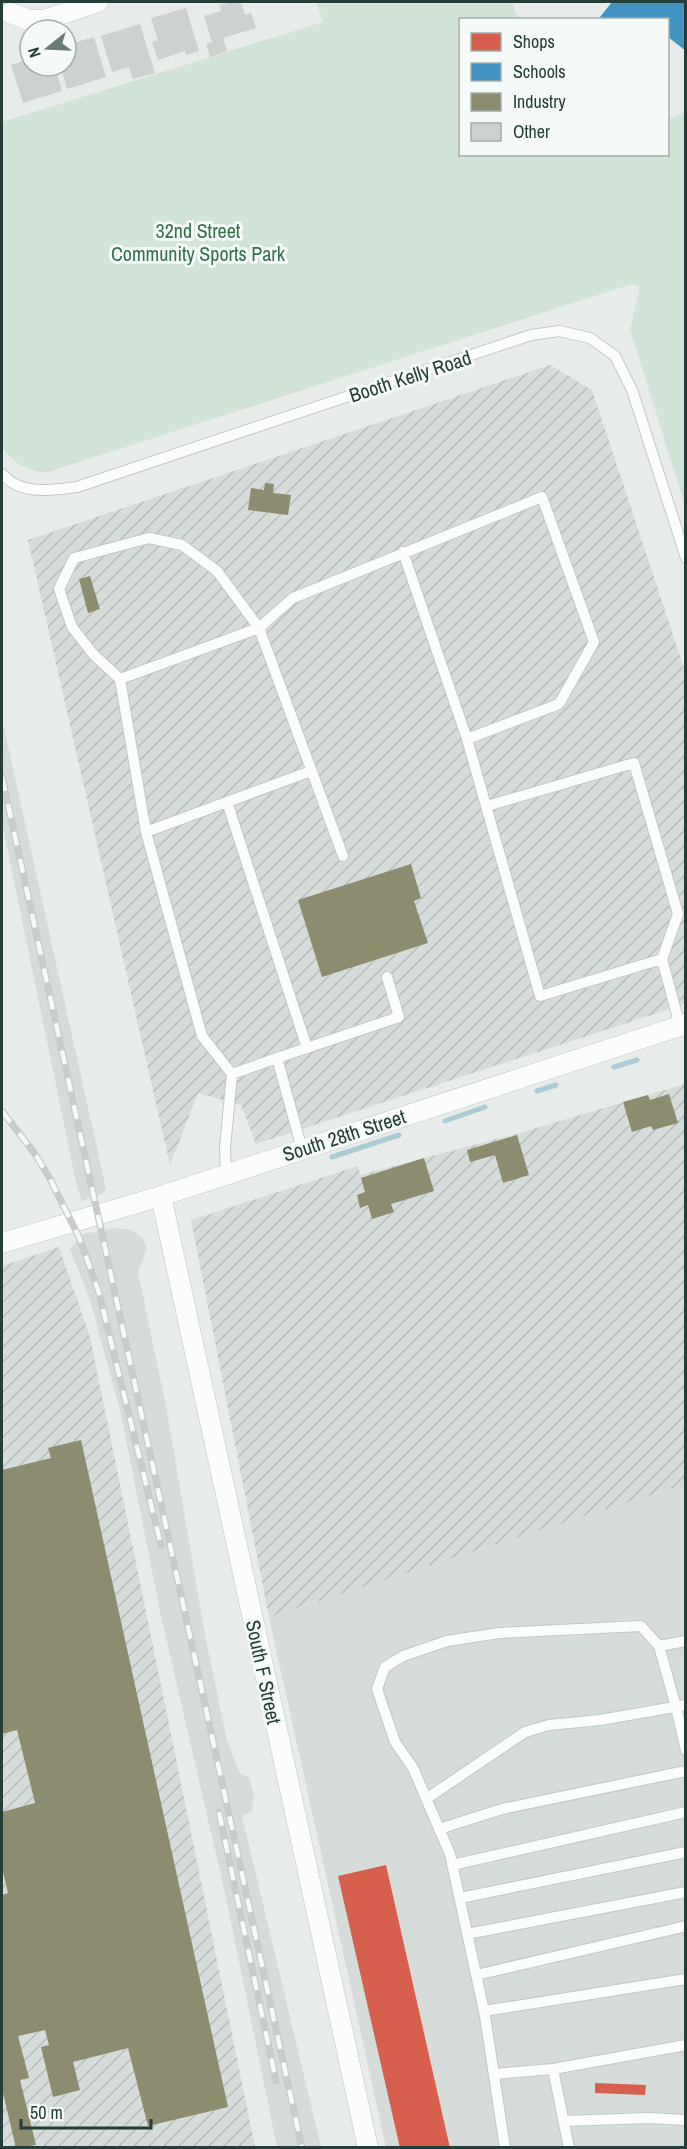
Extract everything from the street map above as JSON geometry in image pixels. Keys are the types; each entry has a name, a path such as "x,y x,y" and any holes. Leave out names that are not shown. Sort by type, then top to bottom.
{"street":[{"path":"10,13 29,20 44,20 98,2"},
{"name":"South 28th Street","path":"2,1243 161,1196 683,1025"},
{"name":"South F Street","path":"161,1196 368,2148"}],"lane":[{"name":"Booth Kelly Road","path":"2,474 8,481 38,492 77,487 531,335 559,331 590,338 615,356 632,390 686,558"},
{"path":"120,679 259,628 293,598 542,497 594,642 559,704 467,738"},
{"path":"226,1174 225,1148 232,1074 202,1036 146,832 120,679 93,654 72,627 59,589 74,558 149,538 182,544 217,571 259,628 343,856"},
{"path":"403,552 467,738 540,996 662,959"},
{"path":"487,806 634,763 678,914 662,959 683,1025"},
{"path":"146,832 311,771"},
{"path":"227,802 307,1048"},
{"path":"232,1074 399,1017 387,977"},
{"path":"277,1058 302,1149"},
{"path":"505,2148 484,2011 450,1854 412,1768 395,1742 377,1689 385,1667 403,1656 447,1641 499,1633 641,1626 659,1646 681,1706 686,1750"},
{"path":"659,1646 686,1641"},
{"path":"426,1799 525,1732 549,1725 600,1720 681,1706"},
{"path":"439,1829 502,1809 686,1771"},
{"path":"452,1865 686,1812"},
{"path":"460,1898 686,1852"},
{"path":"467,1934 686,1892"},
{"path":"476,1975 686,1926"},
{"path":"484,2011 686,1979"},
{"path":"494,2074 553,2069 686,2045"},
{"path":"553,2069 569,2148"},
{"path":"564,2121 648,2118 686,2120"}],"shaded area":[{"path":"550,365 592,390 685,671 685,1004 256,1144 241,1105 198,1093 170,1165 28,540"},
{"path":"2,719 106,1189 102,1194 82,1201 77,1187 2,823"},
{"path":"685,1084 685,1484 269,1617 191,1220 358,1166 360,1175 516,1134"},
{"path":"115,1228 132,1230 143,1239 147,1248 138,1272 167,1411 203,1625 227,1741 240,1773 249,1778 254,1794 252,1811 242,1816 321,2147 277,2147 225,1893 161,1616 121,1414 91,1303 70,1249 84,1234"},
{"path":"59,1247 90,1337 255,2147 2,2147 2,1266"},
{"path":"685,1484 685,2147 386,2147 269,1617"}],"green space":[{"name":"32nd Street Community Sports Park","path":"316,2 512,2 518,18 459,18 459,156 669,156 669,119 685,112 685,506 630,329 640,287 632,284 45,473 20,465 2,447 2,122 323,22"}],"building: Shops":[{"path":"386,1865 450,2148 400,2148 338,1876"},
{"path":"595,2083 646,2085 645,2095 595,2093"}],"building: Schools":[{"path":"612,2 686,2 686,51 669,38 669,18 600,17"}],"building: Industry":[{"path":"265,483 274,484 273,493 291,495 288,515 248,510 251,488 264,490"},
{"path":"90,576 100,609 88,613 79,579"},
{"path":"411,864 421,898 414,901 428,943 322,977 298,900"},
{"path":"669,1094 678,1123 653,1130 651,1126 632,1132 623,1102 648,1095 650,1100"},
{"path":"517,1135 529,1175 503,1183 495,1155 470,1162 467,1150"},
{"path":"424,1158 434,1191 391,1204 394,1212 372,1219 368,1205 360,1208 357,1195 365,1192 361,1178"},
{"path":"81,1440 228,2107 148,2126 128,2048 73,2062 80,2090 53,2097 41,2047 49,2045 45,2030 18,2036 29,2078 20,2080 36,2145 16,2148 2,2089 2,1895 8,1893 2,1868 2,1812 35,1803 17,1730 2,1734 2,1470 51,1458 48,1448"}],"building: Other":[{"path":"241,2 245,15 251,13 256,28 223,38 227,51 210,57 206,44 212,42 204,16 221,11 220,5"},
{"path":"186,8 199,51 186,55 185,51 158,60 152,42 158,40 151,18"},
{"path":"140,24 155,73 133,79 129,67 112,72 101,36"},
{"path":"94,37 106,77 67,89 64,78 78,78 78,42"},
{"path":"18,63 18,78 58,78 62,91 23,103 11,65"}],"waterway":[{"path":"614,1067 637,1060"},
{"path":"537,1091 556,1085"},
{"path":"445,1121 485,1107"},
{"path":"332,1157 399,1135"}],"railway":[{"path":"2,777 302,2148"},
{"path":"2,1111 35,1154 79,1237 99,1293 161,1545"},
{"path":"219,1812 276,2081"}]}
